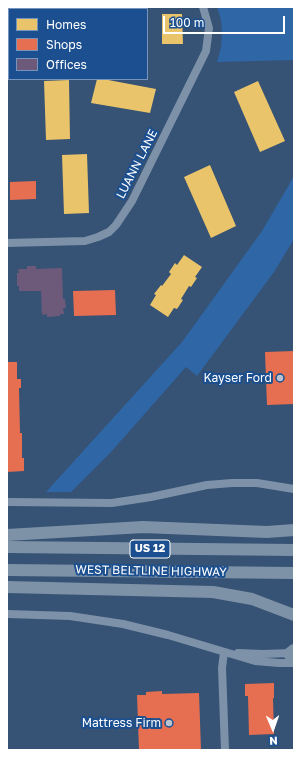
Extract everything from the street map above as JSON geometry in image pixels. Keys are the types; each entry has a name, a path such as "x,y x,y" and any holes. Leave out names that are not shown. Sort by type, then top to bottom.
{"highway":[{"path":"7,535 143,527 267,532 294,530"},
{"name":"WEST BELTLINE HIGHWAY","path":"7,547 294,550"},
{"name":"WEST BELTLINE HIGHWAY","path":"7,570 294,573"},
{"path":"7,587 213,592 252,599 282,609 294,615"},
{"path":"282,609 294,619"}],"street":[{"name":"LUANN LANE","path":"7,243 85,241 109,232 123,218 167,133 206,51 209,28 203,7"},
{"path":"7,502 112,503 207,485 232,483 256,483 294,489"},
{"path":"7,614 70,616 123,624 168,635 224,652 293,655"},
{"path":"224,652 222,668 225,750"}],"shaded area":[{"path":"217,7 294,7 294,60 217,62 221,47 222,33 221,20"},
{"path":"294,176 294,239 274,272 197,376 186,367 111,452 71,492 46,492 182,342 262,231"}],"building: Homes":[{"path":"162,14 182,14 183,44 162,44"},
{"path":"69,80 70,139 46,140 44,81"},
{"path":"97,80 108,80 156,89 150,113 91,103"},
{"path":"258,81 285,141 260,152 234,92"},
{"path":"87,154 89,213 64,214 62,155"},
{"path":"210,165 236,226 211,238 184,177"},
{"path":"184,255 202,267 195,277 197,278 191,287 189,286 181,299 183,300 177,309 174,308 168,317 150,305 156,295 154,294 171,274 169,272 175,263 177,265"}],"building: Shops":[{"path":"36,181 36,199 10,200 10,182"},
{"path":"115,290 116,315 74,316 73,291"},
{"name":"Kayser Ford","path":"294,351 294,404 267,405 265,352"},
{"path":"7,362 17,362 17,379 21,379 21,388 19,388 20,433 22,433 22,458 24,458 24,471 7,472"},
{"path":"274,683 274,734 249,735 248,696 245,696 245,684"},
{"name":"Mattress Firm","path":"162,691 162,694 199,693 201,750 139,750 137,695 146,695 146,692"}],"building: Offices":[{"path":"27,266 36,266 36,269 62,268 63,299 65,299 66,308 63,308 64,314 60,314 60,316 47,317 47,314 42,315 41,291 19,291 19,286 17,286 17,273 19,273 18,269 27,269"}],"place":[{"name":"Kayser Ford","path":"280,378"},
{"name":"Mattress Firm","path":"169,723"}]}
